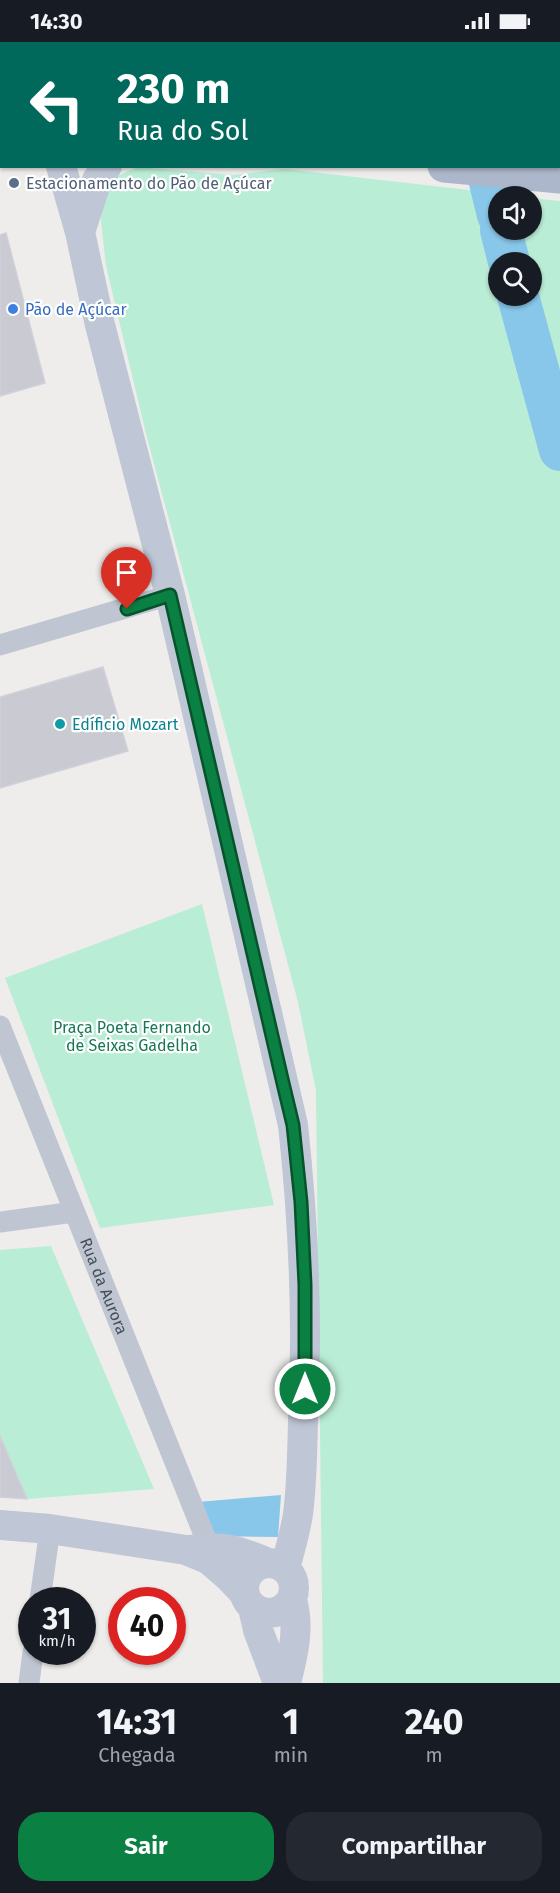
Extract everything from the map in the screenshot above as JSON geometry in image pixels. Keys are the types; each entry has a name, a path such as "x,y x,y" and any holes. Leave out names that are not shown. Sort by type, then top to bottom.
{"main road":[{"path":"465,168 560,177"}],"street":[{"path":"63,168 80,232 100,325 170,595 294,1136 301,1202 305,1285 305,1389 298,1512 294,1536 276,1565"},
{"path":"80,232 97,180 106,168"},
{"path":"0,645 170,595"},
{"name":"Rua da Aurora","path":"0,1026 75,1212 201,1552"},
{"path":"0,1222 75,1212"},
{"path":"0,1525 50,1529 201,1552 240,1551 276,1565 291,1574 294,1582 292,1600 296,1623 295,1638 286,1683"},
{"path":"42,1587 50,1529"},
{"path":"201,1552 230,1578 261,1612 278,1612 292,1600"},
{"path":"276,1565 260,1564 246,1576 244,1584 278,1683"},
{"path":"29,1683 31,1665"}],"green space":[{"path":"136,168 233,175 285,169 488,192 488,240 542,240 542,199 560,201 560,1683 323,1683 316,1091 298,1002 146,434 106,266 99,203 113,178"},
{"name":"Praça Poeta Fernando de Seixas Gadelha","path":"202,904 274,1205 100,1228 5,978"},
{"path":"51,1246 154,1489 27,1499 0,1436 0,1250"}],"water":[{"path":"281,1495 278,1537 210,1536 198,1502"}],"building":[{"name":"Pão de Açúcar","path":"6,233 45,383 0,396 0,235"},
{"name":"Edíficio Mozart","path":"103,667 128,751 0,788 0,697"},
{"path":"0,1436 27,1499 0,1497"}],"waterway":[{"path":"486,168 491,186"},
{"path":"504,240 506,252"},
{"path":"521,306 560,450"}],"place":[{"name":"Estacionamento do Pão de Açúcar","path":"14,183"},
{"name":"Pão de Açúcar","path":"13,309"},
{"name":"Edíficio Mozart","path":"60,724"}],"route":[{"path":"127,609 170,595 293,1125 301,1202 305,1285 305,1389"}]}
